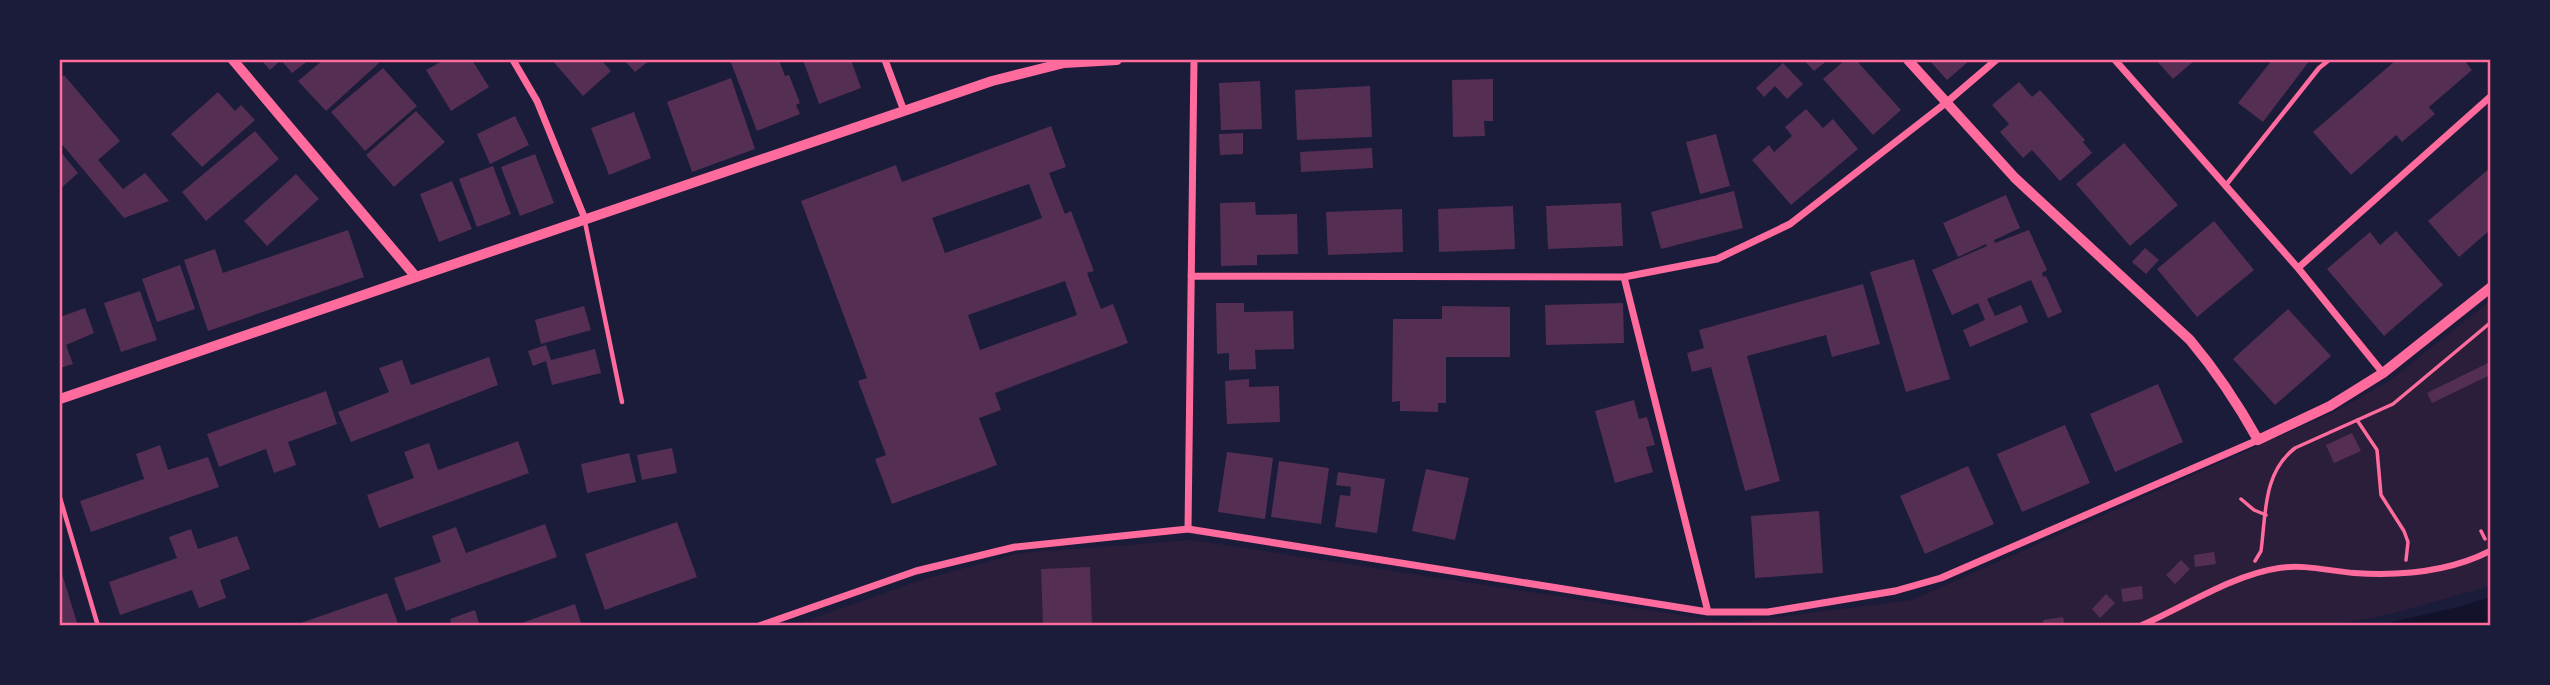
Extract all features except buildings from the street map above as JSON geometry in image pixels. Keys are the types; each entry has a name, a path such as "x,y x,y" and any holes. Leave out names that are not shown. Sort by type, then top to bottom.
{"main road":[{"path":"233,60 416,277 992,81 1064,63 1117,60"}],"street":[{"path":"513,60 537,101 585,219"},
{"path":"885,60 904,111"},
{"path":"1188,529 1194,60"},
{"path":"1908,60 2015,178 2190,340 2221,379 2258,440"},
{"path":"1191,276 1624,277 1717,260 1790,224 1947,102 1996,60"},
{"path":"2115,60 2298,268 2383,373"},
{"path":"2298,268 2490,97"},
{"path":"60,399 416,277"},
{"path":"1624,277 1708,612"},
{"path":"759,625 916,570 1014,547 1188,529 1708,612 1768,612 1895,591 1941,578 2330,406 2383,373 2490,288"},
{"path":"2140,625 2240,579 2280,568 2313,568 2354,573 2402,572 2435,569 2473,560 2490,551"}],"lane":[{"path":"2226,185 2319,68 2329,60"},
{"path":"585,219 622,402"},
{"path":"60,498 98,625"}],"path":[{"path":"2240,579 2261,551 2273,472 2282,458 2295,448 2393,404 2490,323"},
{"path":"2357,420 2376,450 2381,495 2408,542 2408,555 2402,572"},
{"path":"2241,499 2254,510 2266,514"}],"shaded area":[{"path":"2490,301 2490,586 2391,614 2329,626 792,626 921,580 1020,553 1192,540 1731,623 1912,600 2332,413 2388,382"},
{"path":"2490,597 2490,625 2379,625 2458,607"}]}
